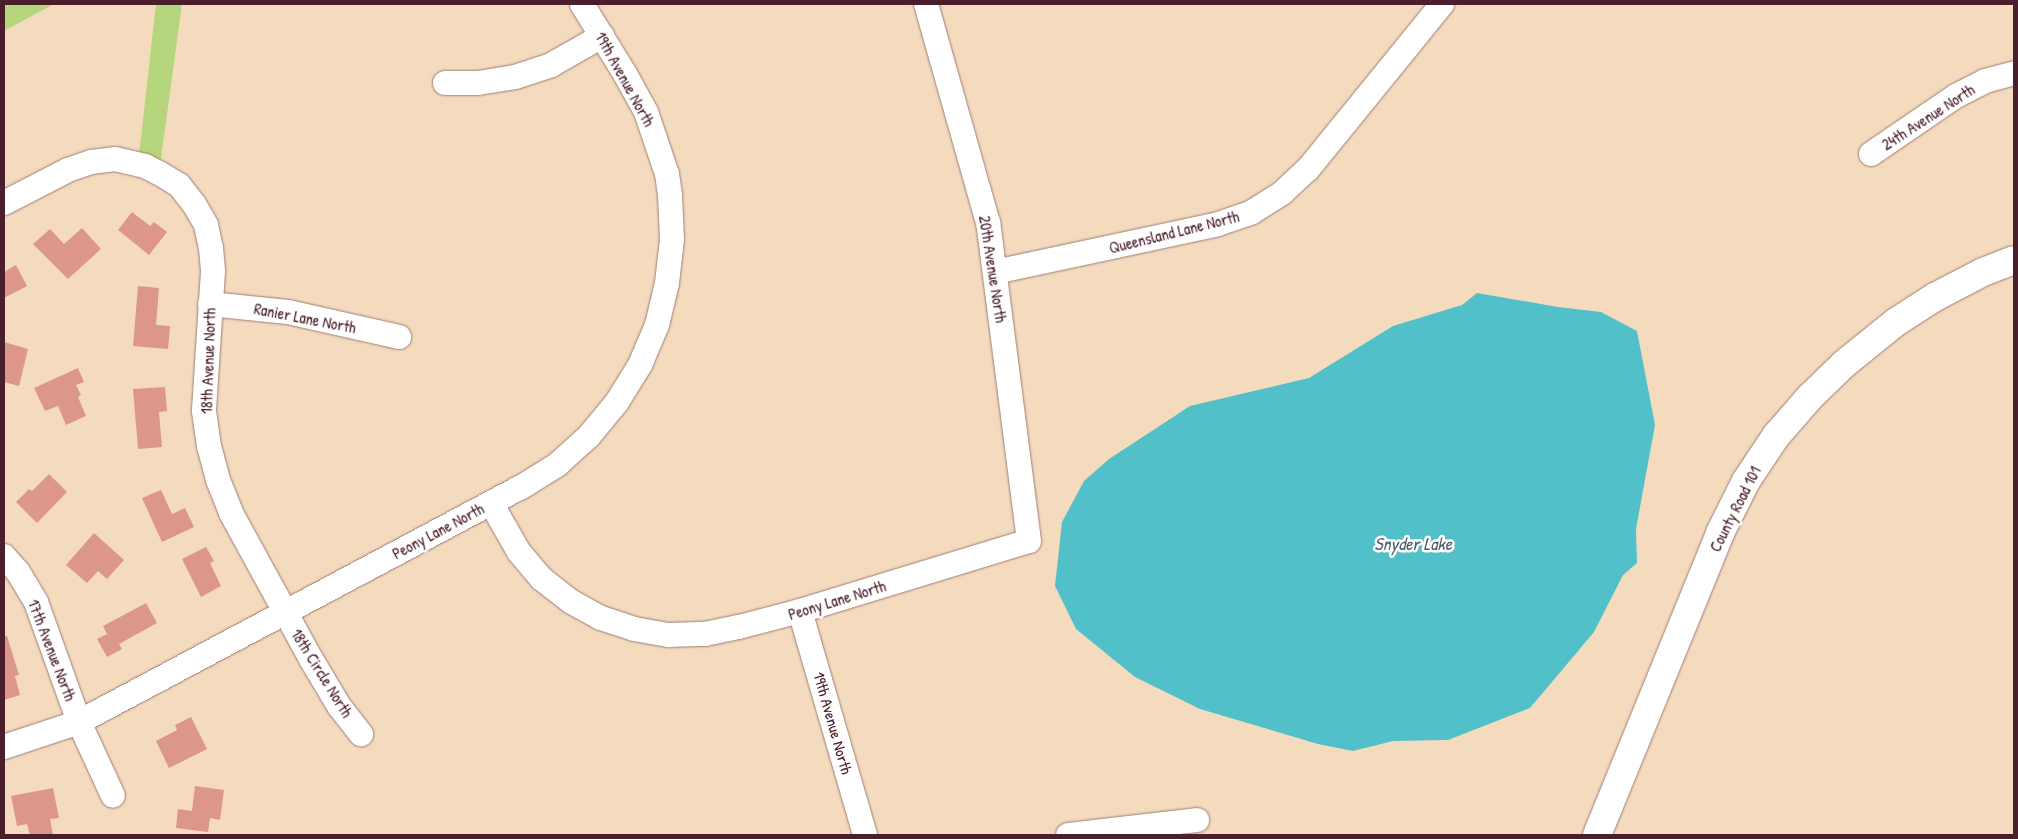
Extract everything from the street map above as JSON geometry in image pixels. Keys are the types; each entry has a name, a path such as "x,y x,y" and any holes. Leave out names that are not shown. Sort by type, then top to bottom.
{"main road":[{"name":"County Road 101","path":"1597,835 1720,532 1746,481 1776,436 1824,384 1869,343 1896,322 1935,297 1983,272 2014,260"}],"street":[{"name":"19th Avenue North","path":"491,504 556,465 589,436 617,402 640,365 657,325 667,283 672,239 667,174 646,112 582,4"},
{"name":"20th Avenue North","path":"926,4 988,223 1029,541"},
{"name":"Queensland Lane North","path":"995,272 1218,224 1252,212 1282,193 1308,169 1442,4"},
{"path":"445,83 478,83 515,77 551,65 602,36"},
{"name":"24th Avenue North","path":"1871,154 1956,96 1984,82 2014,73"},
{"name":"18th Avenue North","path":"4,203 68,170 91,162 115,159 145,166 160,172 179,185 194,204 206,225 211,248 212,271 204,411 209,446 218,480 231,513 284,612"},
{"name":"Ranier Lane North","path":"210,304 296,314 399,337"},
{"name":"Peony Lane North","path":"4,747 79,722 491,504 519,552 542,579 570,601 600,618 634,629 669,635 696,634 739,627 800,611 1029,541"},
{"name":"17th Avenue North","path":"4,556 18,572 36,602 79,722 113,796"},
{"name":"19th Avenue North","path":"800,611 865,835"},
{"name":"18th Circle North","path":"284,612 339,706 361,734"},
{"path":"1068,835 1197,820"}],"green space":[{"path":"4,4 54,4 4,31"},
{"path":"156,4 182,4 159,173 138,164"}],"water":[{"name":"Snyder Lake","path":"1477,293 1558,307 1601,312 1637,331 1655,425 1636,529 1637,563 1623,575 1594,632 1530,708 1448,740 1393,741 1353,751 1318,744 1200,709 1135,677 1076,629 1055,586 1062,522 1084,481 1109,459 1190,406 1309,378 1393,326 1462,305"}],"building":[{"path":"132,212 150,226 154,222 167,232 149,255 118,230"},
{"path":"82,228 101,249 68,279 33,244 50,229 64,244"},
{"path":"16,265 27,286 4,298 4,272"},
{"path":"138,286 159,288 156,325 170,326 168,349 133,346"},
{"path":"4,342 28,349 19,386 4,382"},
{"path":"78,368 84,382 76,385 81,395 78,397 86,416 66,425 58,406 45,411 34,388"},
{"path":"165,387 167,411 159,412 162,447 138,449 133,389"},
{"path":"49,474 67,492 37,523 16,502 29,489 32,491"},
{"path":"161,490 172,514 185,508 194,527 162,542 142,498"},
{"path":"94,533 124,560 107,579 98,571 87,583 66,565"},
{"path":"206,547 214,561 210,563 221,586 201,597 182,559"},
{"path":"146,603 157,623 119,644 122,649 107,657 97,639 107,634 103,626"},
{"path":"4,636 7,636 19,675 15,676 20,695 4,700"},
{"path":"191,717 207,749 169,768 156,741 177,730 175,725"},
{"path":"195,786 224,790 220,820 210,818 208,832 176,828 178,809 192,811"},
{"path":"53,788 59,818 50,819 53,835 30,835 27,824 17,826 11,796"}]}
